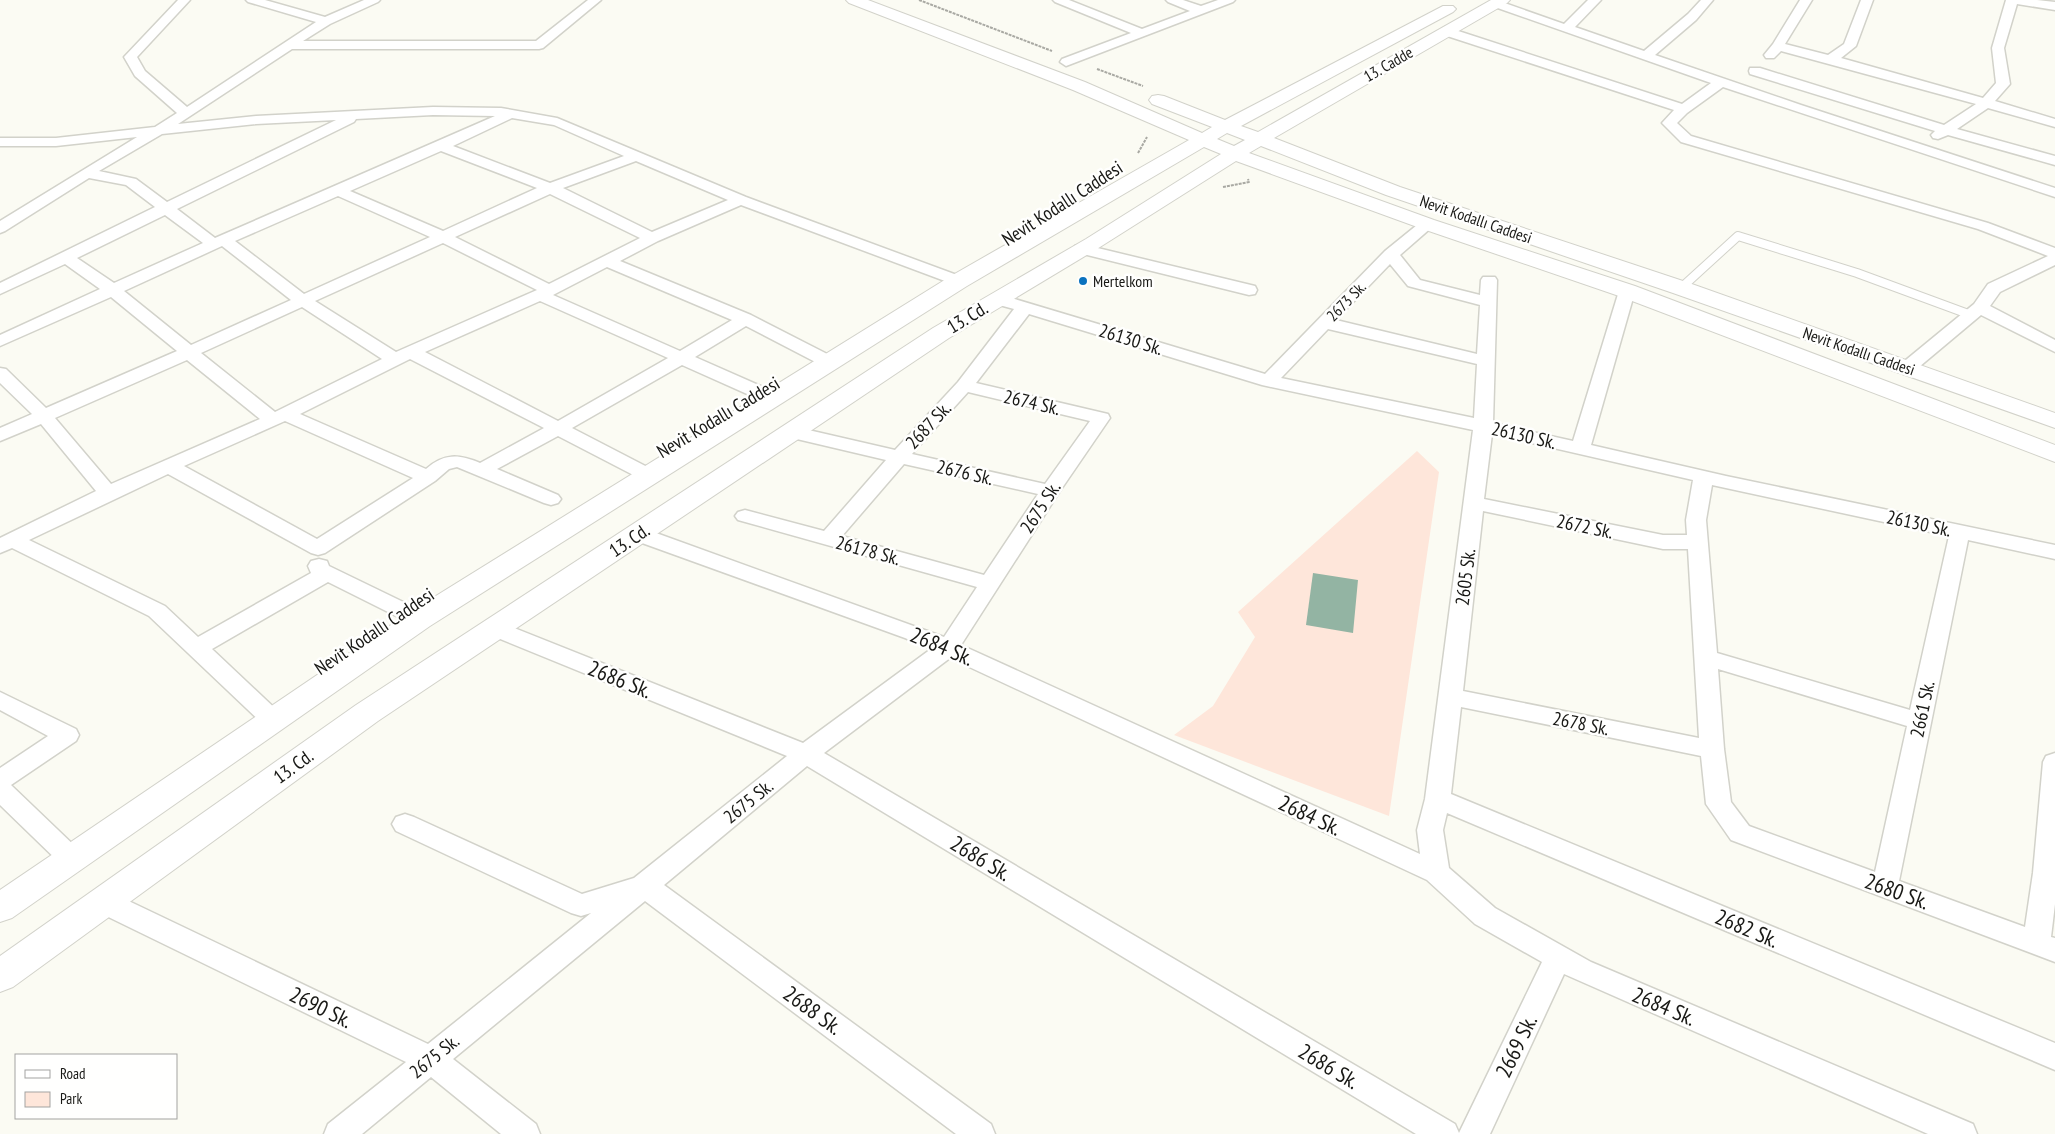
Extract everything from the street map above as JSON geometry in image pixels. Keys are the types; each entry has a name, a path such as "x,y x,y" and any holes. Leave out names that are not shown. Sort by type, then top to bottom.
{"main road":[{"path":"854,0 1080,86 1180,129 1228,158 1264,166 1427,224 1627,291 2055,454"},
{"name":"13. Cadde","path":"1232,123 1464,0"},
{"name":"13. Cadde","path":"1274,140 1309,111 1445,31 1499,2"},
{"path":"1048,55 1092,73"},
{"path":"1232,123 1265,116 1307,94 1309,82"},
{"name":"Nevit Kodallı Caddesi","path":"1142,94 1232,123 1274,140 1324,165 1388,189 1681,288 2055,421"},
{"path":"1159,101 1209,112 1247,108 1279,98"},
{"path":"1309,111 1295,128 1300,146 1324,165"},
{"name":"13. Cd.","path":"0,908 420,619 959,280 1232,123"},
{"path":"1274,140 1300,164 1353,184 1388,189"},
{"name":"13. Cd.","path":"0,976 367,714 940,333 1138,215 1228,158 1274,140"},
{"path":"1138,215 1138,198 1177,173 1185,168 1228,158"},
{"path":"1175,191 1214,178 1252,172 1296,178"}],"street":[{"path":"184,0 130,57 140,73 186,113"},
{"path":"252,0 326,21"},
{"path":"0,228 160,130 326,21 374,0"},
{"path":"289,45 539,45 595,0"},
{"path":"1059,0 1142,33"},
{"path":"1071,5 1085,0"},
{"path":"1172,0 1200,10"},
{"path":"1066,62 1229,0"},
{"path":"1567,28 1595,0"},
{"path":"1646,56 1692,17 1707,0"},
{"path":"1739,88 1778,46 1806,0"},
{"path":"1830,60 1850,46 1867,0"},
{"path":"1916,147 1947,130 1985,104 2002,84 1998,48 2012,0 2055,6"},
{"path":"1499,2 1721,82 2055,193"},
{"path":"1445,31 1685,109"},
{"path":"1778,46 2055,123"},
{"path":"1755,71 2055,161"},
{"path":"1721,82 1669,123 1686,138 1983,226 2055,253"},
{"path":"0,142 56,142 256,120 358,114 433,110 511,114 557,122 741,200 959,280"},
{"path":"0,290 358,114"},
{"path":"0,341 219,242 511,114"},
{"path":"441,146 550,188 652,238"},
{"path":"0,434 188,353 550,188 636,156"},
{"path":"87,173 131,182 166,208 219,242 302,300 403,356 559,428 648,475"},
{"path":"339,191 443,237 545,293 681,358 772,398"},
{"path":"6,543 108,493 279,417 403,356 545,293 652,238 741,200"},
{"name":"2673 Sk.","path":"1268,381 1391,254 1427,224"},
{"path":"1081,249 1249,290"},
{"path":"1391,254 1414,283 1488,302"},
{"path":"66,258 112,290 188,353 279,417 428,477"},
{"path":"1907,368 1975,312 1994,288 2055,259"},
{"path":"607,261 745,319 829,362"},
{"name":"2605 Sk.","path":"1436,873 1430,830 1438,799 1483,426 1489,280"},
{"path":"1580,448 1627,291"},
{"name":"26130 Sk.","path":"998,299 1268,381 1483,426 1703,477 2055,552"},
{"name":"2687 Sk.","path":"828,539 964,386 1025,307"},
{"path":"1975,312 2055,347"},
{"path":"481,470 559,428 745,319"},
{"path":"1325,322 1486,361"},
{"path":"0,373 43,415 108,493"},
{"name":"2674 Sk.","path":"964,386 1100,418"},
{"name":"2675 Sk.","path":"339,1134 806,754 948,648 1100,418"},
{"name":"2676 Sk.","path":"792,432 1050,491"},
{"path":"318,548 428,477 442,465 459,460 551,499"},
{"path":"169,466 318,548"},
{"path":"1703,477 1696,520 1712,749"},
{"name":"2672 Sk.","path":"1474,502 1663,542 1697,542"},
{"name":"26178 Sk.","path":"745,516 991,584"},
{"name":"2661 Sk.","path":"1885,886 1960,531"},
{"name":"2684 Sk.","path":"638,534 913,633 948,648 1436,873 1485,916 1580,970 1962,1134"},
{"path":"6,543 157,611 273,720"},
{"path":"318,548 319,569 420,619"},
{"path":"196,648 327,573"},
{"name":"2686 Sk.","path":"496,628 806,754 1444,1134"},
{"path":"1705,657 1919,722"},
{"name":"2678 Sk.","path":"1450,697 1712,749"},
{"path":"0,700 67,736 0,780"},
{"name":"2680 Sk.","path":"1712,749 1719,804 1740,833 2046,946"},
{"path":"2046,946 2046,873 2055,762"},
{"path":"0,790 72,858"},
{"name":"2682 Sk.","path":"1438,799 2055,1057"},
{"path":"405,824 581,905 645,886"},
{"name":"2688 Sk.","path":"645,886 980,1134"},
{"name":"2690 Sk.","path":"104,902 430,1059 525,1134"},
{"name":"2669 Sk.","path":"1474,1134 1558,957"}],"lane":[{"path":"1681,288 1738,236 1857,272 1975,312"}],"path":[{"name":"Nevit Kodallı Caddesi","path":"1131,159 1138,154 1148,134"}],"green space":[{"path":"1417,451 1439,472 1389,816 1174,735 1213,706 1255,637 1238,612"}],"shaded area":[{"path":"1313,573 1358,580 1353,633 1306,625"}],"place":[{"name":"Mertelkom","path":"1083,281"}]}
